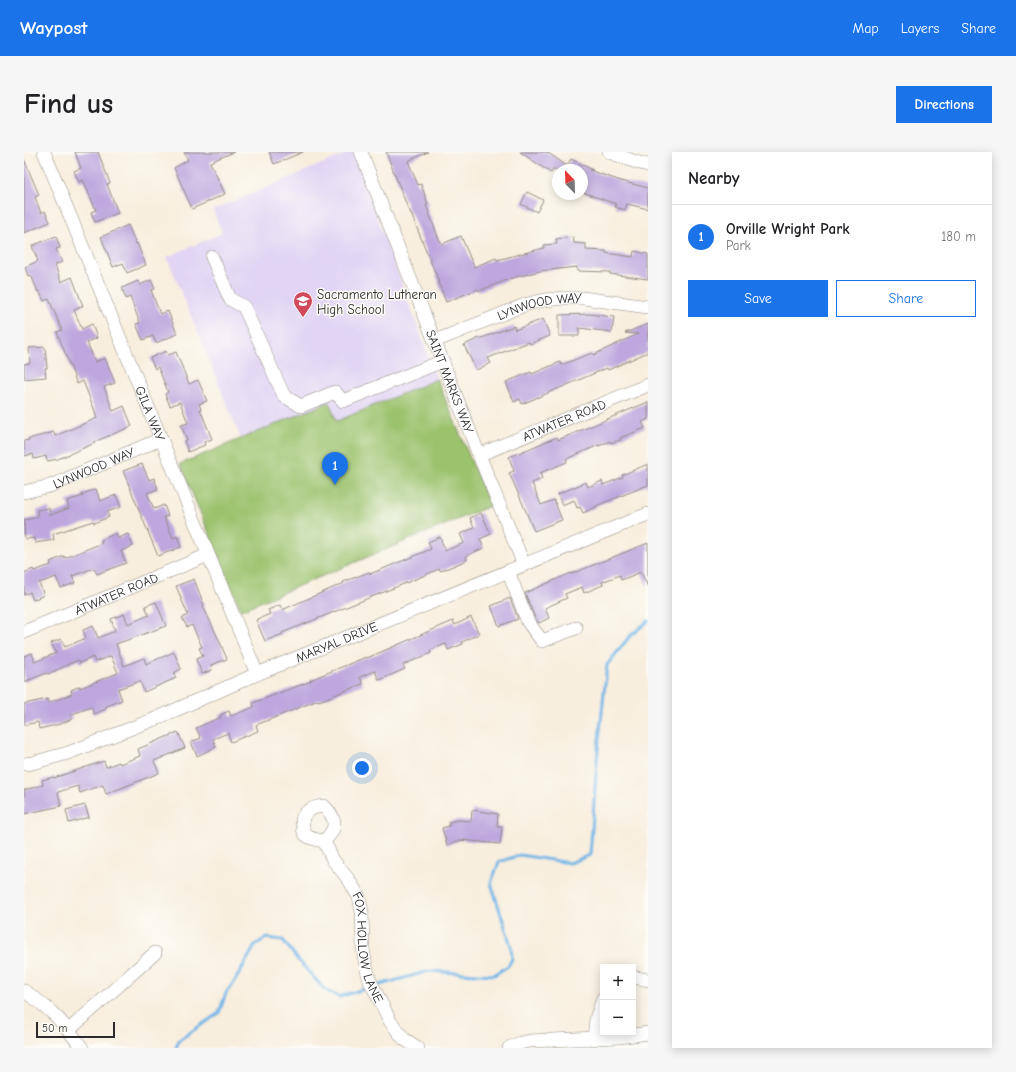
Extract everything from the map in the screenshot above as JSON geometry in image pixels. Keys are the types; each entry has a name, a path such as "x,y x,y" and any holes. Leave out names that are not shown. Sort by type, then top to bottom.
{"street":[{"name":"GILA WAY","path":"44,152 257,674"},
{"name":"SAINT MARKS WAY","path":"361,152 479,455 524,565"},
{"path":"609,152 648,165"},
{"path":"212,257 230,299 244,307 284,396 301,406 335,392 342,401 443,361"},
{"name":"LYNWOOD WAY","path":"435,341 527,304 545,300 583,298 648,307"},
{"name":"ATWATER ROAD","path":"479,455 648,385"},
{"name":"LYNWOOD WAY","path":"24,492 50,486 161,439"},
{"name":"MARYAL DRIVE","path":"24,764 68,753 155,720 257,674 648,514"},
{"name":"ATWATER ROAD","path":"24,632 208,555"},
{"path":"508,571 528,622 542,641 576,628"},
{"name":"FOX HOLLOW LANE","path":"324,841 333,860 349,880 359,897 362,912 365,960 373,987 390,1021 404,1039 418,1048"},
{"path":"69,1030 155,953"},
{"path":"636,978 648,980"},
{"path":"24,991 39,1000 59,1018 82,1048"},
{"path":"594,1039 596,1019 602,1000"},
{"path":"508,1048 530,1041 594,1039 648,1033"}],"shaded area":[{"name":"Sacramento Lutheran High School","path":"353,152 437,379 337,421 329,402 241,439 167,257 222,233 213,210"}],"green space":[{"path":"437,379 490,506 241,610 180,464 329,402 337,421"}],"building":[{"path":"75,152 98,152 110,183 107,184 118,213 95,222 91,212 96,210 83,180 79,182 74,171 81,168"},
{"path":"184,152 234,152 210,162 225,194 192,209 174,168 188,160"},
{"path":"269,152 303,152 274,164"},
{"path":"386,152 428,152 408,161 418,185 421,184 428,204 426,205 438,237 442,244 461,236 474,267 496,258 497,260 544,248 544,245 557,244 556,239 573,237 574,243 586,244 586,250 606,251 606,253 633,257 634,251 648,254 648,279 610,274 610,272 577,271 577,267 540,271 512,278 479,291 478,289 446,302"},
{"path":"520,152 547,152 564,164 552,164 551,173"},
{"path":"24,159 39,195 35,197 41,213 45,211 50,222 24,233"},
{"path":"571,159 581,164 568,164"},
{"path":"588,168 593,170 589,170 621,181 648,188 648,209 627,204 625,210 615,207 616,204 588,194"},
{"path":"527,192 543,200 537,212 521,204"},
{"path":"128,225 146,265 127,273 123,263 113,267 101,237"},
{"path":"56,236 60,248 56,249 62,262 55,265 61,282 72,277 83,306 74,310 82,329 92,324 97,338 87,342 95,362 105,358 115,383 104,387 113,411 124,406 132,426 58,459 47,461 46,456 34,459 33,454 24,456 24,441 54,432 55,436 97,418 83,381 77,384 57,332 62,330 49,299 44,301 39,291 38,292 31,275 28,276 25,267 38,261 32,246"},
{"path":"151,280 155,289 151,290 160,314 168,311 177,334 156,343 153,336 143,340 136,324 140,323 130,297 126,299 122,288 138,281 140,285"},
{"path":"589,314 614,317 612,332 579,328 579,336 559,336 559,315"},
{"path":"543,319 550,336 530,344 529,342 488,358 491,363 476,370 464,345 479,338 514,326 515,330"},
{"path":"648,324 648,352 608,370 607,368 522,404 520,399 514,402 506,382 531,372 532,374 560,362 561,365 592,353 593,355 638,334 625,333"},
{"path":"45,347 47,368 45,368 46,377 24,379 24,364 30,363 29,348"},
{"path":"166,351 168,355 176,352 189,384 198,380 207,401 199,404 212,439 204,442 205,445 188,452 184,441 187,440 181,425 188,423 180,402 170,406 165,394 168,392 158,367 155,369 150,358"},
{"path":"648,402 648,419 642,422 645,428 620,438 621,440 611,443 610,441 566,459 567,462 540,473 542,479 532,483 541,505 554,500 562,520 534,531 509,473 514,471 509,457 557,437 558,440"},
{"path":"142,464 149,480 154,478 158,489 147,493 154,509 164,505 168,516 164,517 173,538 177,536 181,547 158,556 123,471"},
{"path":"648,464 648,485 596,506 583,513 580,507 577,508 574,500 562,505 558,494 586,482 588,487 602,481 603,485 623,477 622,475"},
{"path":"96,489 100,501 116,495 121,507 107,512 109,517 94,523 93,521 53,534 54,540 35,543 34,538 25,539 24,520 38,517 37,510 49,508 50,515 69,508 67,501 83,496 82,494"},
{"path":"481,513 491,534 480,539 484,548 466,556 467,560 441,571 439,569 265,641 256,620 270,614 268,610 280,605 282,610 344,583 343,582 369,572 370,574 431,549 428,542 440,537 445,551 464,543 460,534 474,528 470,518"},
{"path":"116,533 118,538 128,534 133,546 121,551 126,563 97,574 94,568 72,576 75,583 61,588 56,577 39,583 44,595 33,600 30,592 24,595 24,573 33,569 34,571 51,565 50,562 64,556 65,558 102,543 101,540"},
{"path":"648,543 648,587 641,572 621,580 620,575 602,582 603,585 584,593 582,587 565,594 567,598 545,608 549,618 539,623 535,618 525,593 571,573"},
{"path":"194,579 204,605 203,606 227,659 211,665 212,670 202,674 196,659 203,656 199,648 202,647 192,625 187,627 182,618 188,615 176,586"},
{"path":"510,598 518,619 499,626 491,606"},
{"path":"156,602 166,626 116,644 124,666 144,658 146,664 174,652 181,669 174,673 176,678 144,692 140,681 118,689 122,700 105,707 106,709 94,714 91,707 70,715 72,719 60,724 39,729 38,722 24,725 24,704 47,699 48,703 72,694 71,690 80,686 80,688 118,673 111,656 95,662 93,657 80,663 78,660 48,674 47,673 24,682 24,656 32,653 35,662 56,653 51,643 61,639 65,647 86,638 83,630 93,626 98,638 115,631 111,619 124,614 128,624 149,615 145,606"},
{"path":"471,617 479,634 462,642 463,644 448,650 446,644 430,650 431,653 403,665 405,669 379,680 375,671 360,677 363,684 256,725 258,731 231,742 228,733 213,739 216,747 197,756 191,742 201,738 196,728 221,717 220,715 229,711 231,716 254,707 253,703 311,681 310,680 366,657 367,658 453,621 455,625"},
{"path":"178,732 185,748 154,761 159,773 106,794 103,785 80,793 78,786 58,792 61,806 24,814 24,790 43,785 42,780 54,778 104,761 106,767 119,762 120,764 140,756 138,749"},
{"path":"85,805 89,817 69,823 66,810"},
{"path":"472,810 498,814 497,827 502,827 500,844 461,840 447,845 442,828 449,826 449,822 458,820 471,821"}],"waterway":[{"path":"376,986 429,971 494,975 508,966 512,959 511,946 491,883 499,862 520,855 570,863 590,855 598,749 607,665 629,637 648,621"},
{"path":"176,1048 179,1040 219,1013 226,993 236,979 256,944 267,938 283,940 298,960 325,990 339,997 370,987"}],"place":[{"name":"Sacramento Lutheran High School","path":"303,318"},
{"name":"Orville Wright Park","path":"335,485"}]}
